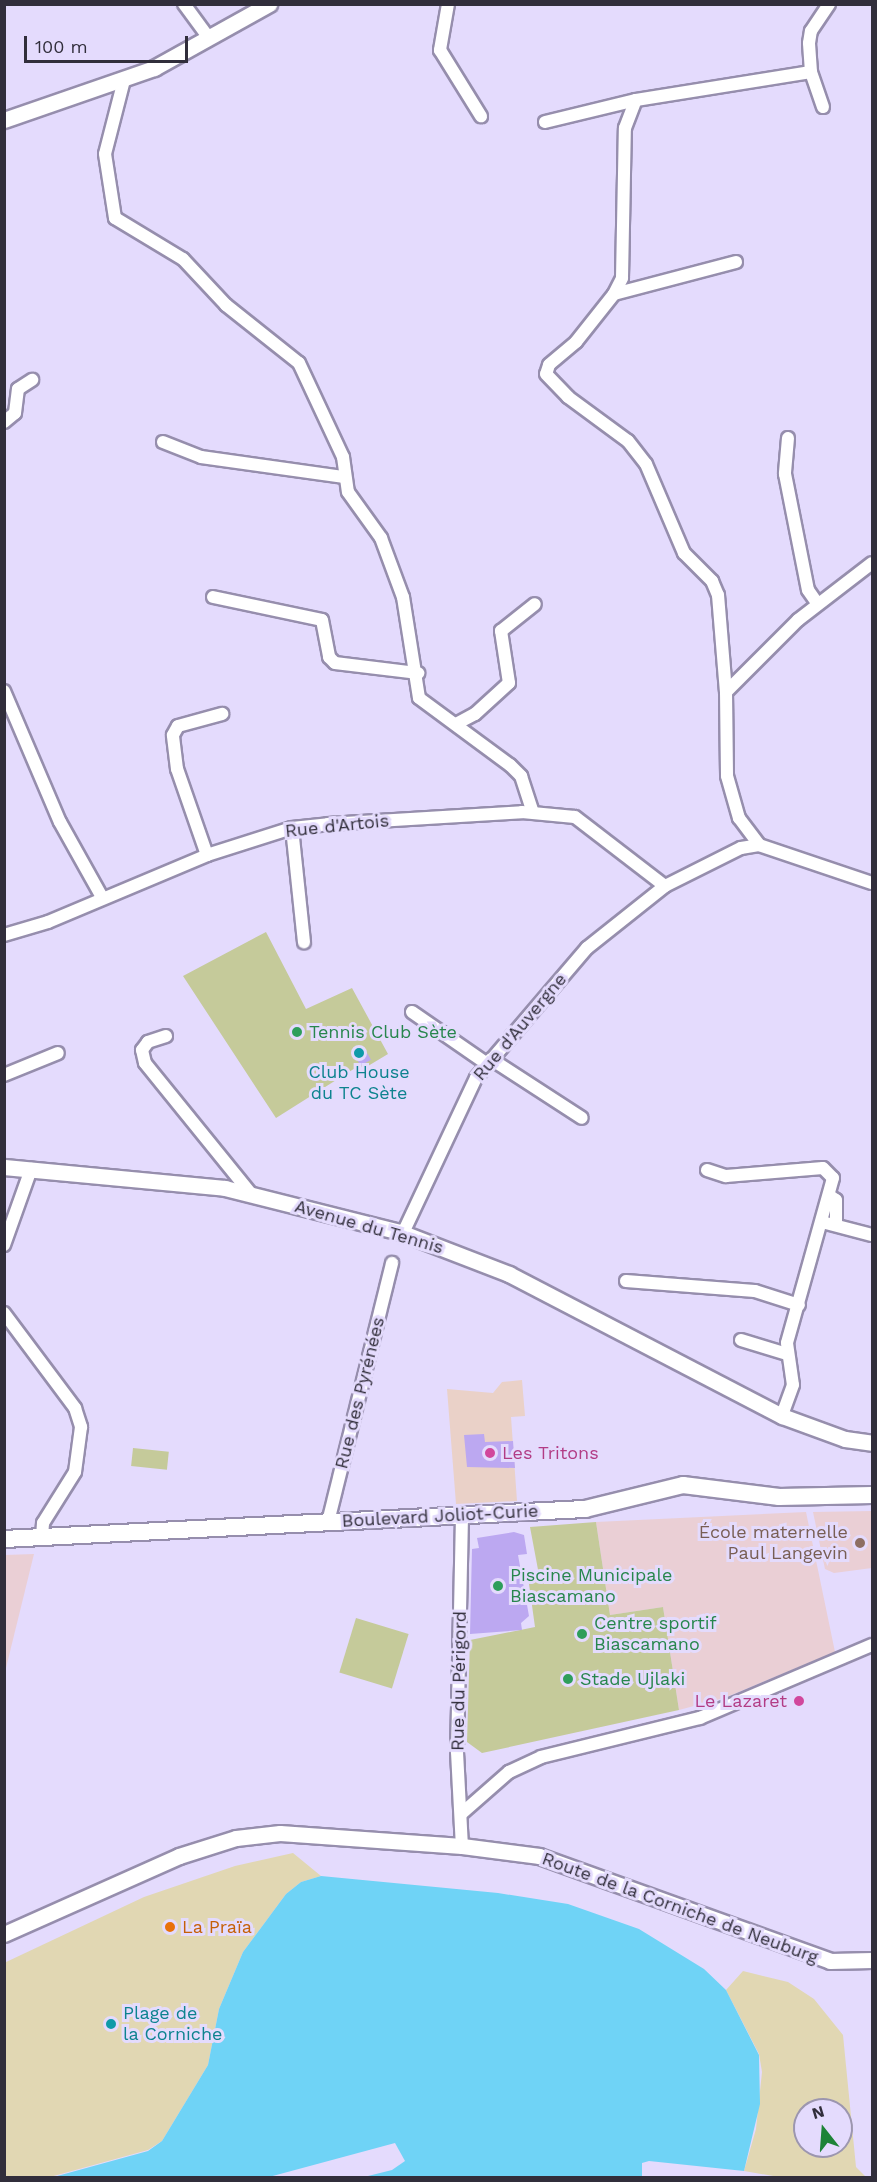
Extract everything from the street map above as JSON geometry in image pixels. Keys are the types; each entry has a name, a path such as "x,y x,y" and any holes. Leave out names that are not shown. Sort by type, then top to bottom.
{"main road":[{"name":"Boulevard Joliot-Curie","path":"4,1539 599,1507 682,1485 778,1497 873,1495"}],"street":[{"path":"184,4 209,38"},
{"path":"4,120 124,80 209,38 268,4"},
{"path":"448,4 440,50 482,116"},
{"path":"823,107 811,72 811,31 829,4"},
{"path":"545,122 636,100 811,72"},
{"path":"124,80 105,154 115,218 183,259 226,305 299,363 343,457 343,477 384,548 403,597 418,673 419,698 456,724 521,776 533,812"},
{"path":"636,100 625,128 623,272 614,294 546,374 568,396 628,441 653,474 684,553 712,581 718,596 726,692 727,776 739,818 759,845 873,883"},
{"path":"614,294 736,262"},
{"path":"4,422 15,413 18,389 32,380"},
{"path":"788,438 785,474 808,590 817,603"},
{"path":"163,442 201,457 343,477"},
{"path":"726,692 817,603 873,563"},
{"path":"213,597 322,620 329,657 335,663 418,673"},
{"path":"456,724 475,714 509,683 501,631 535,604"},
{"path":"4,691 8,714 60,822 102,897"},
{"path":"207,855 177,768 173,735 178,726 222,714"},
{"name":"Rue d'Artois","path":"4,935 48,922 102,897 207,855 292,828 533,812 575,817 590,825 665,886"},
{"path":"292,828 304,942"},
{"name":"Rue d'Auvergne","path":"404,1233 464,1098 489,1061 587,948 665,886 741,848 759,845"},
{"path":"412,1012 582,1118"},
{"path":"166,1036 148,1042 142,1050 145,1063 252,1195"},
{"path":"4,1075 58,1053"},
{"name":"Avenue du Tennis","path":"4,1167 184,1182 252,1195 404,1233 509,1274 782,1416 845,1439 873,1443"},
{"path":"707,1170 726,1176 823,1168 833,1178 787,1354 793,1385 782,1416"},
{"path":"4,1245 32,1169"},
{"path":"830,1196 836,1200 836,1224"},
{"path":"822,1222 873,1235"},
{"name":"Rue des Pyrénées","path":"328,1522 392,1263"},
{"path":"626,1281 755,1291 799,1305"},
{"path":"4,1312 75,1408 81,1427 75,1472 43,1524 42,1537"},
{"path":"741,1340 787,1354"},
{"name":"Rue du Périgord","path":"462,1516 457,1752 462,1846"},
{"path":"461,1814 509,1772 542,1756 700,1718 801,1672 873,1645"},
{"name":"Route de la Corniche de Neuburg","path":"4,1934 179,1856 236,1838 280,1833 462,1846 571,1865 830,1961 873,1960"}],"shaded area":[{"path":"522,1380 525,1416 511,1417 517,1501 456,1504 447,1389 493,1393 502,1382"},
{"name":"École maternelle Paul Langevin","path":"872,1511 872,1568 834,1573 825,1569 813,1512"},
{"path":"806,1512 835,1652 724,1698 679,1710 663,1607 610,1615 596,1522"},
{"path":"34,1554 5,1672 5,1555"}],"green space":[{"name":"Tennis Club Sète","path":"266,932 306,1009 352,988 388,1054 363,1069 360,1065 276,1118 183,976"},
{"path":"133,1448 169,1452 167,1470 131,1466"},
{"name":"Centre sportif Biascamano","path":"596,1522 610,1615 663,1607 679,1710 482,1753 467,1742 470,1640 535,1627 528,1577 539,1575 530,1527"},
{"path":"356,1618 409,1634 392,1689 339,1673"}],"sand":[{"name":"Plage de la Corniche","path":"293,1853 321,1876 301,1882 286,1894 243,1952 219,2009 208,2065 162,2141 148,2150 50,2177 5,2177 4,1963 144,1897 235,1866"},
{"path":"743,1971 788,1982 814,1999 843,2035 849,2098 793,2098 793,2158 853,2158 853,2137 856,2167 866,2177 779,2177 744,2171 756,2129 762,2072 759,2054 726,1990"}],"water":[{"path":"321,1876 498,1893 568,1904 639,1929 704,1969 726,1990 759,2055 760,2104 744,2171 649,2161 642,2163 642,2178 50,2178 148,2151 162,2141 208,2065 219,2009 243,1952 286,1894 301,1882"}],"pier":[{"path":"395,2143 405,2161 392,2170 364,2177 269,2177"}],"building":[{"name":"Club House du TC Sète","path":"363,1046 371,1060 361,1066 353,1052"},
{"name":"Les Tritons","path":"484,1434 485,1442 513,1441 515,1468 467,1467 464,1435"},
{"name":"Piscine Municipale Biascamano","path":"514,1532 524,1535 527,1554 518,1555 529,1616 521,1623 522,1630 470,1634 472,1549 479,1548 477,1538"}],"place":[{"name":"Tennis Club Sète","path":"297,1032"},
{"name":"Club House du TC Sète","path":"359,1053"},
{"name":"Les Tritons","path":"490,1453"},
{"name":"École maternelle Paul Langevin","path":"860,1543"},
{"name":"Piscine Municipale Biascamano","path":"498,1586"},
{"name":"Centre sportif Biascamano","path":"582,1634"},
{"name":"Stade Ujlaki","path":"568,1679"},
{"name":"Le Lazaret","path":"799,1701"},
{"name":"La Praïa","path":"170,1927"},
{"name":"Plage de la Corniche","path":"111,2024"}]}
